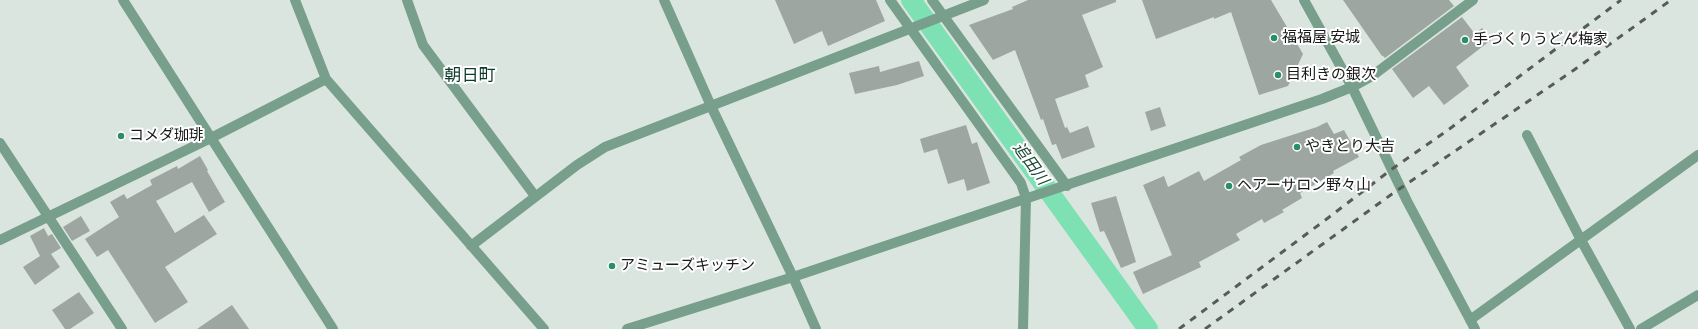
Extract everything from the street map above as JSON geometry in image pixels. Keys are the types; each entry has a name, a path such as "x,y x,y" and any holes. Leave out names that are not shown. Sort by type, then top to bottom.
{"street":[{"path":"123,0 333,329"},
{"path":"295,0 326,79 544,329"},
{"path":"407,0 423,45 535,196"},
{"path":"664,0 711,106 793,277 816,329"},
{"path":"890,0 1021,183 1026,198 1023,329"},
{"path":"932,0 1066,186"},
{"path":"471,246 535,196 577,165 605,147 984,0"},
{"path":"1304,0 1352,87 1407,201 1472,325 1582,240 1698,155"},
{"path":"626,329 793,277 1322,99 1352,87 1372,76 1473,0"},
{"path":"0,240 210,138 326,79"},
{"path":"1527,135 1630,329"},
{"path":"0,143 118,327"},
{"path":"1641,329 1698,295"}],"building":[{"path":"775,0 876,0 885,21 828,46 822,31 794,44"},
{"path":"1028,0 1116,0 1116,2 1082,15 1103,67 1085,75 1089,87 1055,99 1065,128 1067,127 1070,133 1088,126 1095,147 1062,159 1056,144 1052,145 1043,119 1041,120 1015,50 993,60 969,25 1013,9 1012,7"},
{"path":"1142,0 1271,0 1303,54 1288,86 1259,95 1231,12 1156,39"},
{"path":"1343,0 1449,0 1454,6 1385,58 1382,56"},
{"path":"1462,17 1475,34 1482,28 1491,40 1456,67 1469,86 1444,105 1429,86 1413,98 1392,69"},
{"path":"919,61 924,76 897,85 855,94 849,73 879,66 880,72"},
{"path":"1160,107 1166,126 1151,131 1145,112"},
{"path":"1327,122 1334,134 1344,130 1359,157 1333,171 1334,173 1300,193 1302,198 1282,210 1284,212 1264,223 1262,219 1236,234 1240,240 1199,262 1201,267 1143,294 1133,272 1172,255 1143,185 1164,176 1168,187 1199,171 1204,181 1241,160 1239,157 1261,145 1317,127"},
{"path":"966,125 972,144 977,142 990,183 967,191 964,179 948,184 937,149 924,153 920,139"},
{"path":"200,156 225,202 209,212 192,182 156,201 175,233 204,215 217,234 165,267 188,302 155,323 108,250 97,257 85,239 119,217 110,202 124,194 127,199 152,185 150,180 177,166 178,169"},
{"path":"1116,196 1136,262 1121,268 1104,231 1100,232 1091,203"},
{"path":"81,216 90,231 72,241 63,227"},
{"path":"44,228 48,236 52,234 61,248 51,254 60,267 35,285 23,267 40,256 30,236"},
{"path":"79,292 94,313 70,329 65,329 52,310"},
{"path":"232,305 249,329 197,329"}],"waterway":[{"name":"追田川","path":"911,0 1148,329"}],"railway":[{"path":"1179,329 1621,0"},
{"path":"1205,329 1392,194 1574,70 1671,0"}],"place":[{"name":"福福屋 安城","path":"1274,38"},
{"name":"手づくりうどん梅家","path":"1465,40"},
{"name":"目利きの銀次","path":"1278,75"},
{"name":"コメダ珈琲","path":"121,136"},
{"name":"やきとり大吉","path":"1297,147"},
{"name":"ヘアーサロン野々山","path":"1229,186"},
{"name":"アミューズキッチン","path":"612,266"}],"district":[{"name":"朝日町","path":"470,77"}]}
